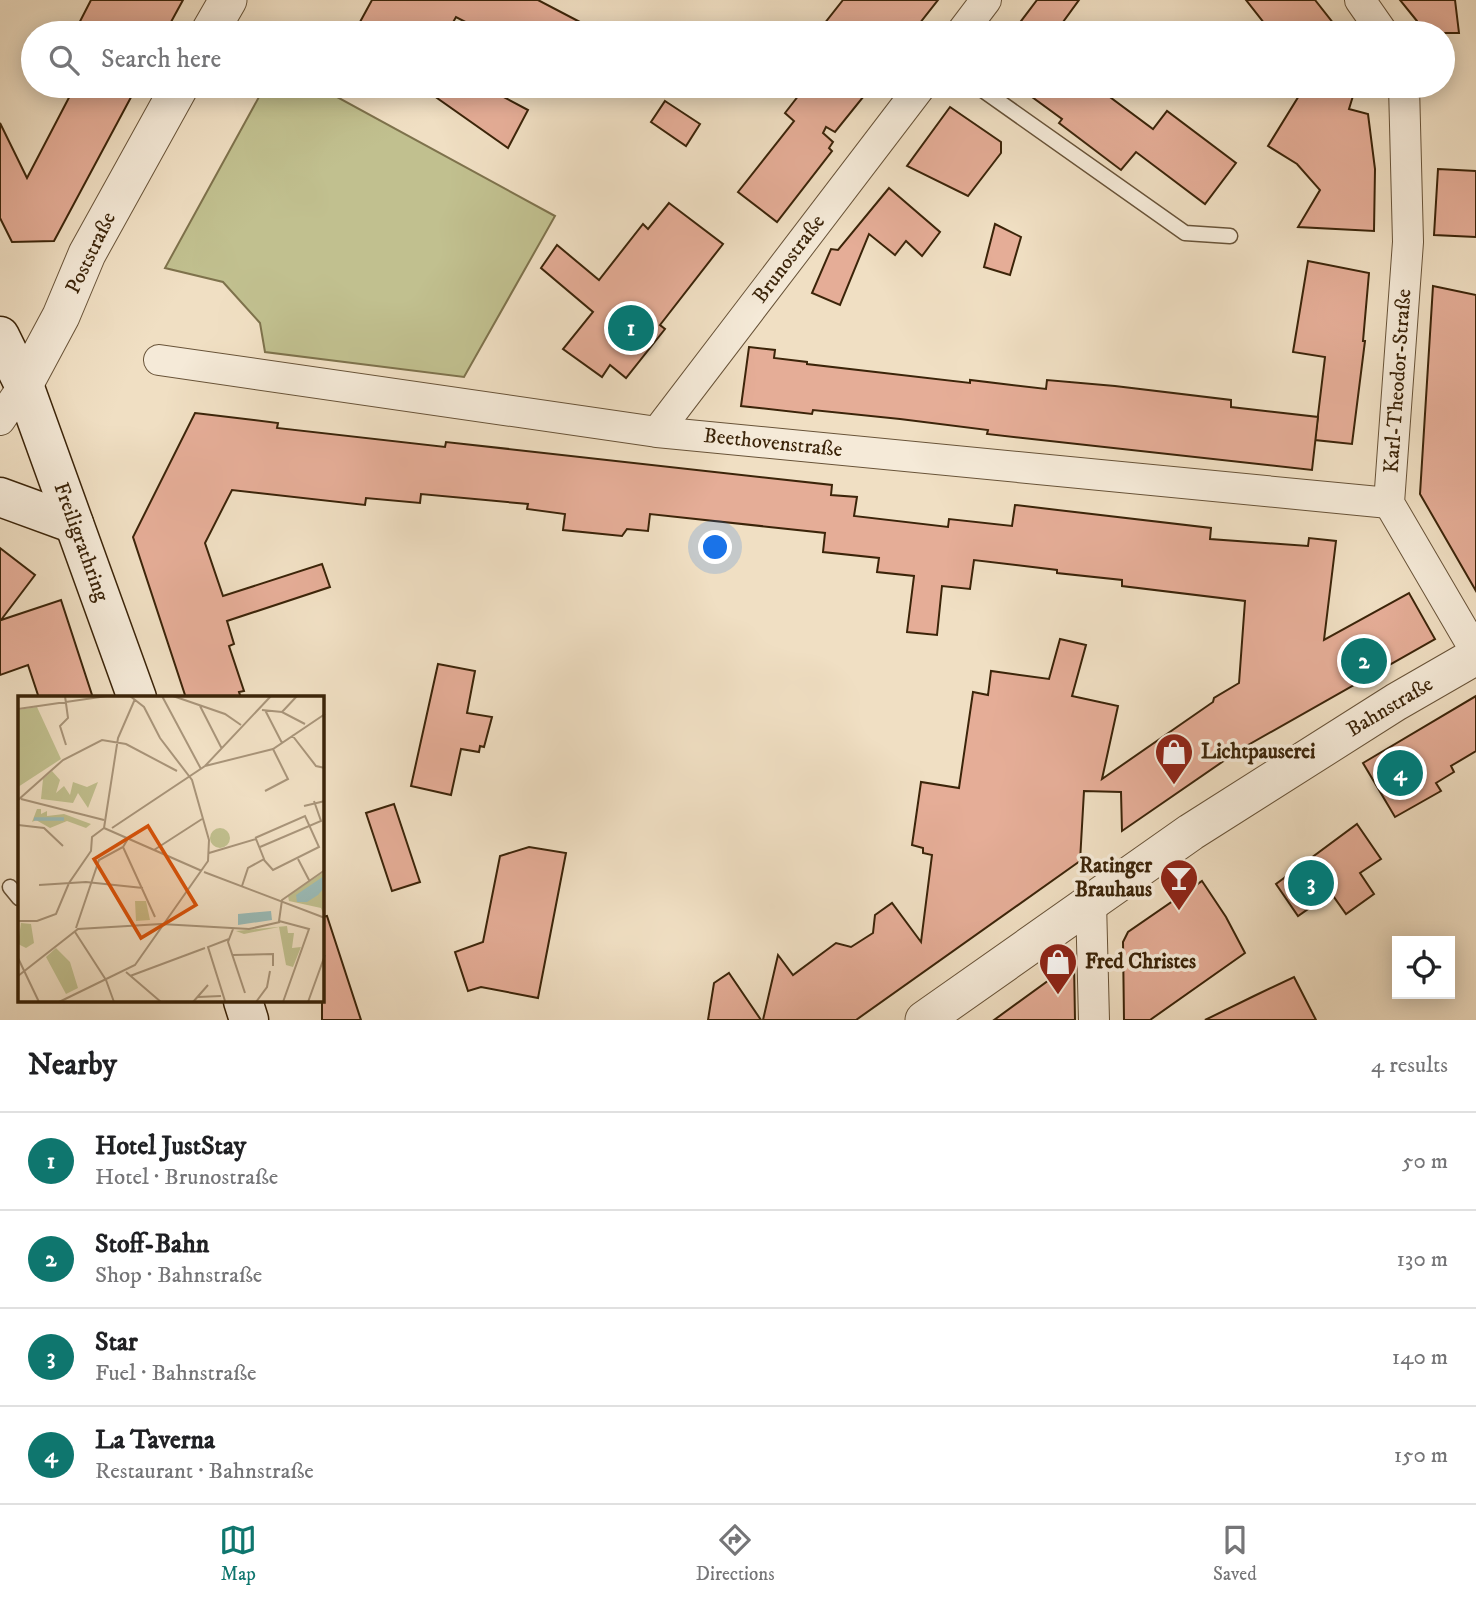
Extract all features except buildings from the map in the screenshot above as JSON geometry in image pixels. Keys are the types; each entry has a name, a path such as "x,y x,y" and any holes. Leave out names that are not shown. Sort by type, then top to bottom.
{"main road":[{"name":"Freiligrathring","path":"0,336 24,386 136,696"},
{"path":"0,497 74,524"},
{"path":"243,1002 249,1020"}],"street":[{"path":"216,21 228,0"},
{"path":"970,21 986,0"},
{"path":"1360,0 1375,21"},
{"name":"Poststraße","path":"0,420 24,386 61,316 87,254 173,98"},
{"name":"Brunostraße","path":"657,432 912,98"},
{"name":"Karl-Theodor-Straße","path":"1404,98 1408,242 1389,503 1476,654"},
{"name":"Beethovenstraße","path":"159,360 657,432 1389,503"},
{"name":"Bahnstraße","path":"924,1020 1191,832 1310,755 1476,654"},
{"path":"1091,902 1094,1020"}],"lane":[{"path":"994,98 1185,233 1230,236"}],"shaded area":[{"path":"258,98 339,98 555,216 464,377 265,352 260,323 223,282 165,268"}],"place":[{"name":"Hotel JustStay","path":"631,328"},
{"name":"Stoff-Bahn","path":"1364,661"},
{"name":"La Taverna","path":"1400,773"},
{"name":"Lichtpauserei","path":"1174,786"},
{"name":"Star","path":"1311,883"},
{"name":"Ratinger Brauhaus","path":"1179,912"},
{"name":"Fred Christes","path":"1058,996"}]}
